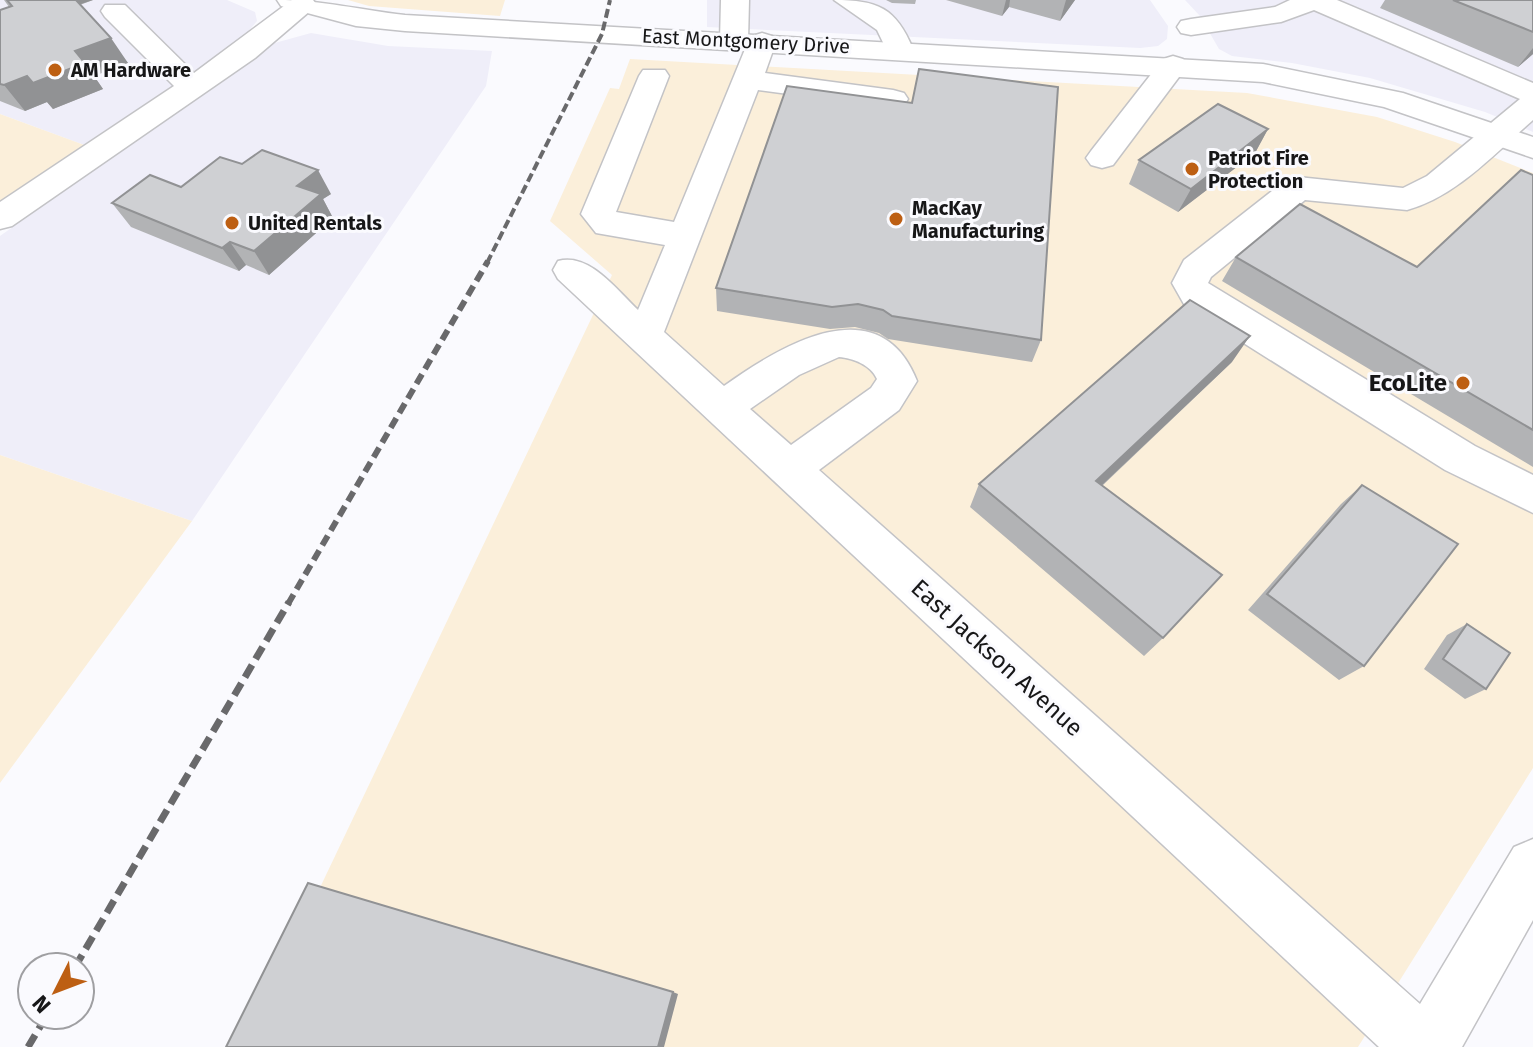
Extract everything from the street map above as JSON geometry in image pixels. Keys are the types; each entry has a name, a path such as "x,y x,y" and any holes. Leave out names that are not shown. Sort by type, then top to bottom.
{"street":[{"path":"643,336 656,312 748,80 748,42 735,0"},
{"path":"848,0 889,25 899,49"},
{"path":"1191,27 1281,14 1314,0 1533,94"},
{"path":"8,205 245,52 297,2"},
{"name":"East Montgomery Drive","path":"297,2 356,18 405,23 1188,66 1335,86 1392,99 1533,148"},
{"path":"1102,158 1188,66 1191,27 1170,2"},
{"path":"115,11 193,88"},
{"path":"654,76 598,214 608,225 687,236"},
{"path":"748,80 893,99"},
{"path":"1533,104 1439,184 1407,199 1298,188 1197,269 1190,283 1198,297 1460,458 1533,495"},
{"name":"East Jackson Avenue","path":"571,270 1423,1047"},
{"path":"722,408 809,351 830,342 852,343 891,365 897,381 885,399 789,469"},
{"path":"1429,1047 1533,866"}],"shaded area":[{"path":"0,0 227,0 255,12 257,21 241,40 87,146 0,114"},
{"path":"348,0 505,0 500,16 369,6"},
{"path":"707,0 1150,0 1168,26 1167,39 1158,46 1140,48 707,27"},
{"path":"1185,0 1533,0 1533,132 1485,112 1370,78 1292,63 1232,56 1219,49 1200,16"},
{"path":"311,33 388,46 492,51 486,86 192,521 0,455 0,236 271,44"},
{"path":"630,59 1247,93 1377,117 1455,142 1533,173 1533,768 1358,1047 244,1047 612,275 550,221 610,88 619,89"},
{"path":"0,114 87,146 0,205"},
{"path":"0,455 192,521 0,783"}],"building":[{"path":"7,0 76,0 111,38 75,51 85,63 33,83 27,76 0,84 0,10 12,6"},
{"path":"1453,0 1533,0 1533,32"},
{"name":"MacKay Manufacturing","path":"919,69 1058,87 1041,340 892,316 883,310 858,304 832,307 716,288 787,86 912,103"},
{"path":"1218,104 1268,129 1191,189 1139,160"},
{"path":"262,150 318,170 297,186 321,194 254,251 230,242 222,248 112,203 150,175 181,187 220,157 242,164"},
{"name":"EcoLite","path":"1521,170 1533,175 1533,430 1236,257 1300,204 1417,267"},
{"path":"1190,300 1250,336 1096,481 1222,575 1163,638 979,484"},
{"path":"1362,485 1458,544 1364,666 1267,594"},
{"path":"1467,624 1510,653 1486,689 1443,659"},
{"path":"308,883 673,992 658,1047 226,1047"}],"railway":[{"path":"487,263 602,34 610,0"},
{"path":"288,604 488,261"},
{"path":"84,951 289,602"},
{"path":"28,1047 38,1031"}],"place":[{"name":"AM Hardware","path":"55,70"},
{"name":"Patriot Fire Protection","path":"1192,169"},
{"name":"MacKay Manufacturing","path":"896,219"},
{"name":"United Rentals","path":"232,223"},
{"name":"EcoLite","path":"1463,383"}]}
